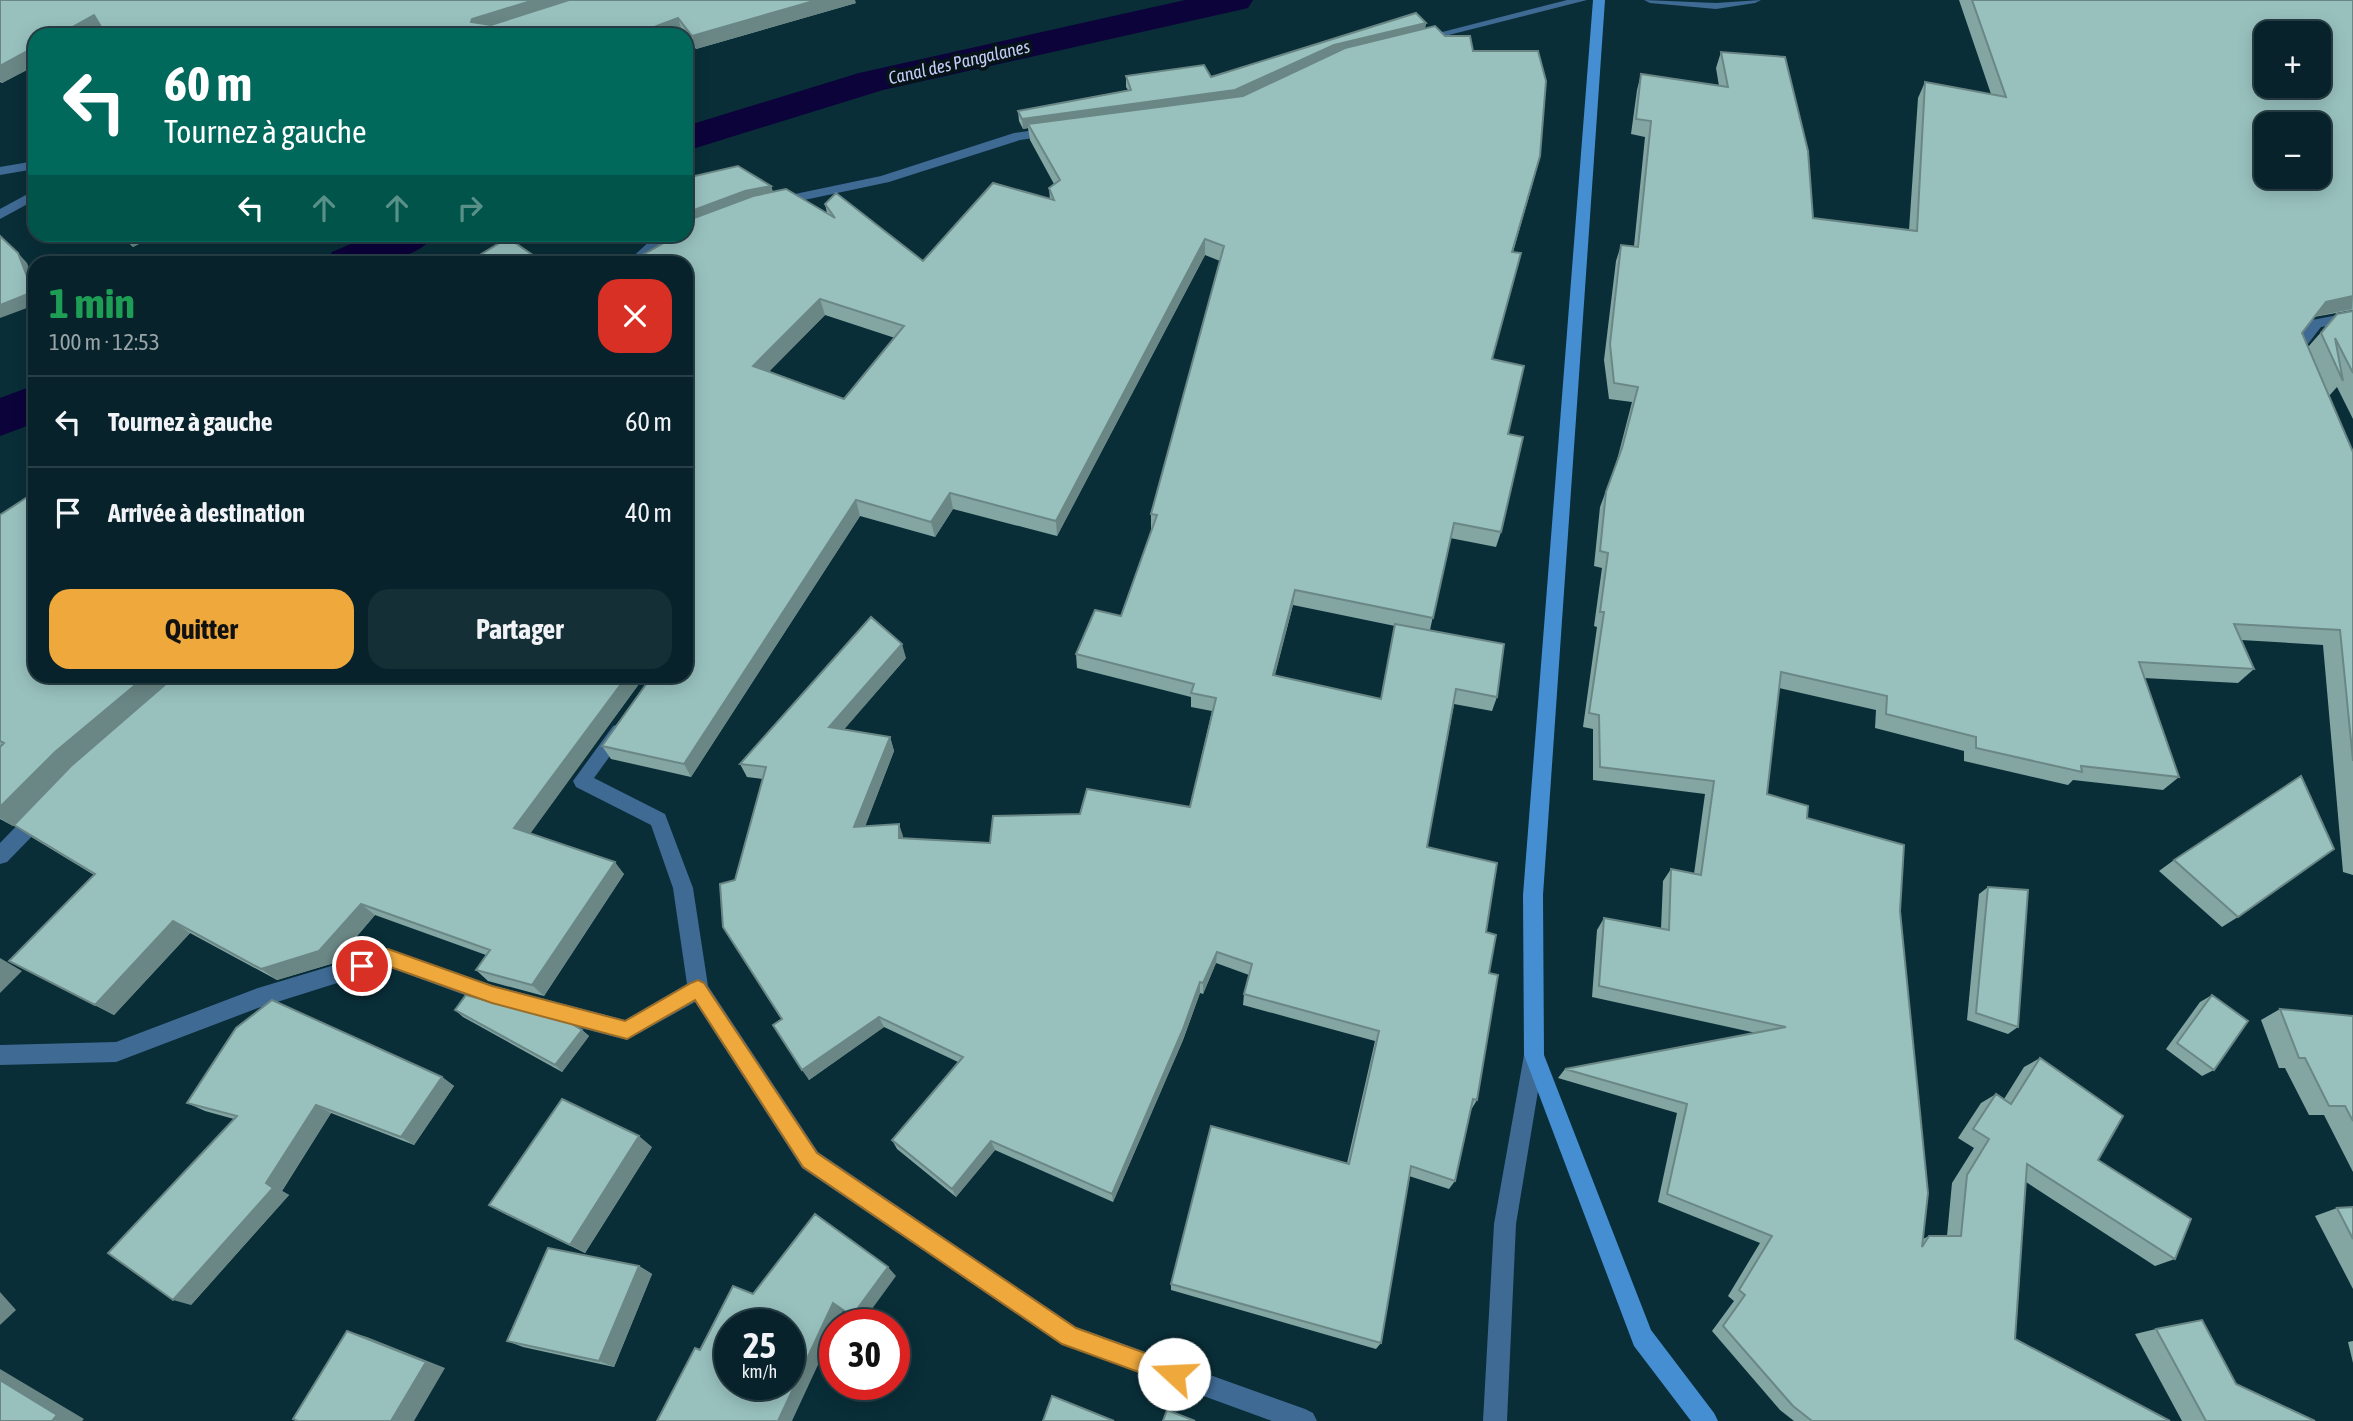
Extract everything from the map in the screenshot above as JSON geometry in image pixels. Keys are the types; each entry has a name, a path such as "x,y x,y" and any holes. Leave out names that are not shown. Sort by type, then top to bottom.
{"main road":[{"path":"1599,0 1533,895 1534,1055 1642,1338 1706,1421"}],"street":[{"path":"1403,44 1581,0"},
{"path":"1650,0 1716,6 1755,0"},
{"path":"766,204 884,178 1018,136 1059,131"},
{"path":"0,171 28,165"},
{"path":"0,215 28,198"},
{"path":"640,256 659,242"},
{"path":"2307,372 2297,348 2317,323 2353,317"},
{"path":"629,716 582,781 658,820 683,888 698,989 810,1160 1069,1336 1305,1421"},
{"path":"0,856 54,800"},
{"path":"0,1055 116,1052 258,998 388,958 492,995 627,1030 698,989"},
{"path":"1495,1421 1505,1224 1534,1055"}],"building":[{"path":"0,0 534,0 472,19 471,22 491,25 569,0 817,0 693,36 693,28 686,28 678,18 652,28 102,28 94,15 71,28 28,28 28,51 0,66"},
{"path":"1972,0 2353,0 2353,296 2326,302 2302,333 2353,452 2353,761 2340,630 2234,624 2254,669 2139,662 2179,777 2081,766 2082,772 1976,748 1976,737 1886,714 1887,696 1781,672 1767,794 1808,806 1807,818 1904,845 1900,911 1928,1193 1922,1247 1929,1236 1961,1236 1967,1175 1989,1139 1973,1129 1996,1094 2011,1104 2040,1058 2123,1116 2098,1160 2191,1219 2175,1259 2027,1164 2015,1339 2170,1421 1812,1421 1793,1406 1723,1326 1745,1295 1739,1290 1772,1236 1667,1194 1687,1104 1565,1069 1786,1027 1599,986 1604,918 1669,930 1671,869 1701,875 1714,781 1600,767 1599,715 1589,713 1604,612 1600,612 1608,553 1600,551 1606,492 1622,448 1638,387 1614,383 1610,344 1621,245 1638,247 1651,121 1636,119 1641,74 1728,87 1721,52 1785,57 1808,151 1813,218 1917,231 1925,82 2006,97"},
{"path":"1416,13 1426,23 1334,45 1235,90 1022,119 1018,111 1131,90 1126,76 1204,65 1211,77"},
{"path":"1435,26 1445,36 1470,36 1473,51 1538,51 1546,81 1540,156 1512,252 1521,253 1492,359 1524,366 1508,434 1523,437 1501,532 1454,523 1433,618 1295,590 1273,675 1381,699 1395,624 1504,644 1497,697 1456,689 1427,847 1497,863 1486,932 1496,935 1489,973 1498,975 1477,1100 1473,1099 1455,1181 1411,1166 1381,1343 1171,1284 1211,1126 1349,1164 1379,1031 1244,994 1252,964 1217,952 1203,983 1200,982 1183,1029 1112,1194 991,1141 952,1189 892,1140 963,1057 879,1017 802,1070 773,1025 782,1019 723,927 720,884 735,880 766,767 740,764 871,617 902,644 829,727 890,737 854,827 899,824 899,838 990,843 993,816 1080,814 1087,789 1190,807 1216,698 1191,693 1194,684 1076,654 1095,610 1121,616 1157,515 1151,514 1224,246 1205,239 1056,521 950,493 931,522 856,500 684,764 602,746 647,683 693,683 693,256 641,256 665,242 693,242 693,218 753,196 786,189 835,218 825,204 836,193 923,261 993,183 1054,200 1049,188 1060,180 1028,124 1243,96 1345,48","holes":["820,299 904,326 844,399 753,366"]},
{"path":"738,166 771,186 745,191 693,210 693,176"},
{"path":"0,236 18,253 28,279 28,294 0,305"},
{"path":"501,242 514,242 534,256 478,256"},
{"path":"2353,311 2353,373 2335,338 2343,381 2321,333 2337,314"},
{"path":"28,497 28,683 138,683 55,752 0,807 0,747 4,743 0,741 0,515"},
{"path":"167,683 622,683 514,828 615,862 532,985 476,970 490,950 361,904 319,951 261,969 173,921 95,1005 9,961 95,874 14,825 71,766"},
{"path":"2301,776 2334,849 2238,917 2174,860"},
{"path":"1988,887 2028,890 2018,1027 1976,1013"},
{"path":"466,995 570,1023 582,1030 555,1065 455,1010"},
{"path":"2212,995 2248,1021 2214,1070 2177,1043"},
{"path":"272,1000 442,1077 401,1137 316,1105 266,1183 273,1188 173,1300 108,1253 237,1116 187,1103 236,1028"},
{"path":"2280,1009 2353,1016 2353,1121 2345,1106 2329,1106 2305,1058 2299,1058"},
{"path":"562,1099 639,1136 570,1245 489,1205"},
{"path":"2353,1207 2353,1239 2337,1208"},
{"path":"815,1214 888,1267 857,1309 842,1309 833,1303 830,1309 819,1309 819,1333 805,1363 805,1309 721,1309 733,1286 753,1294"},
{"path":"548,1248 639,1266 599,1361 507,1341"},
{"path":"2202,1320 2236,1384 2315,1421 2206,1421 2156,1329"},
{"path":"714,1323 714,1400 788,1400 778,1421 657,1421 695,1348 700,1350"},
{"path":"347,1331 426,1362 391,1421 293,1419"},
{"path":"0,1380 57,1415 52,1421 0,1421"},
{"path":"1052,1396 1114,1421 1043,1421"},
{"path":"1167,1410 1195,1421 1163,1421"}],"waterway":[{"name":"Canal des Pangalanes","path":"693,137 873,81 1235,0"},
{"name":"Canal des Pangalanes","path":"362,256 395,242"},
{"name":"Canal des Pangalanes","path":"0,419 28,405"}],"route":[{"path":"362,966 388,958 492,995 627,1030 698,989 810,1160 1069,1336 1174,1374"}]}
